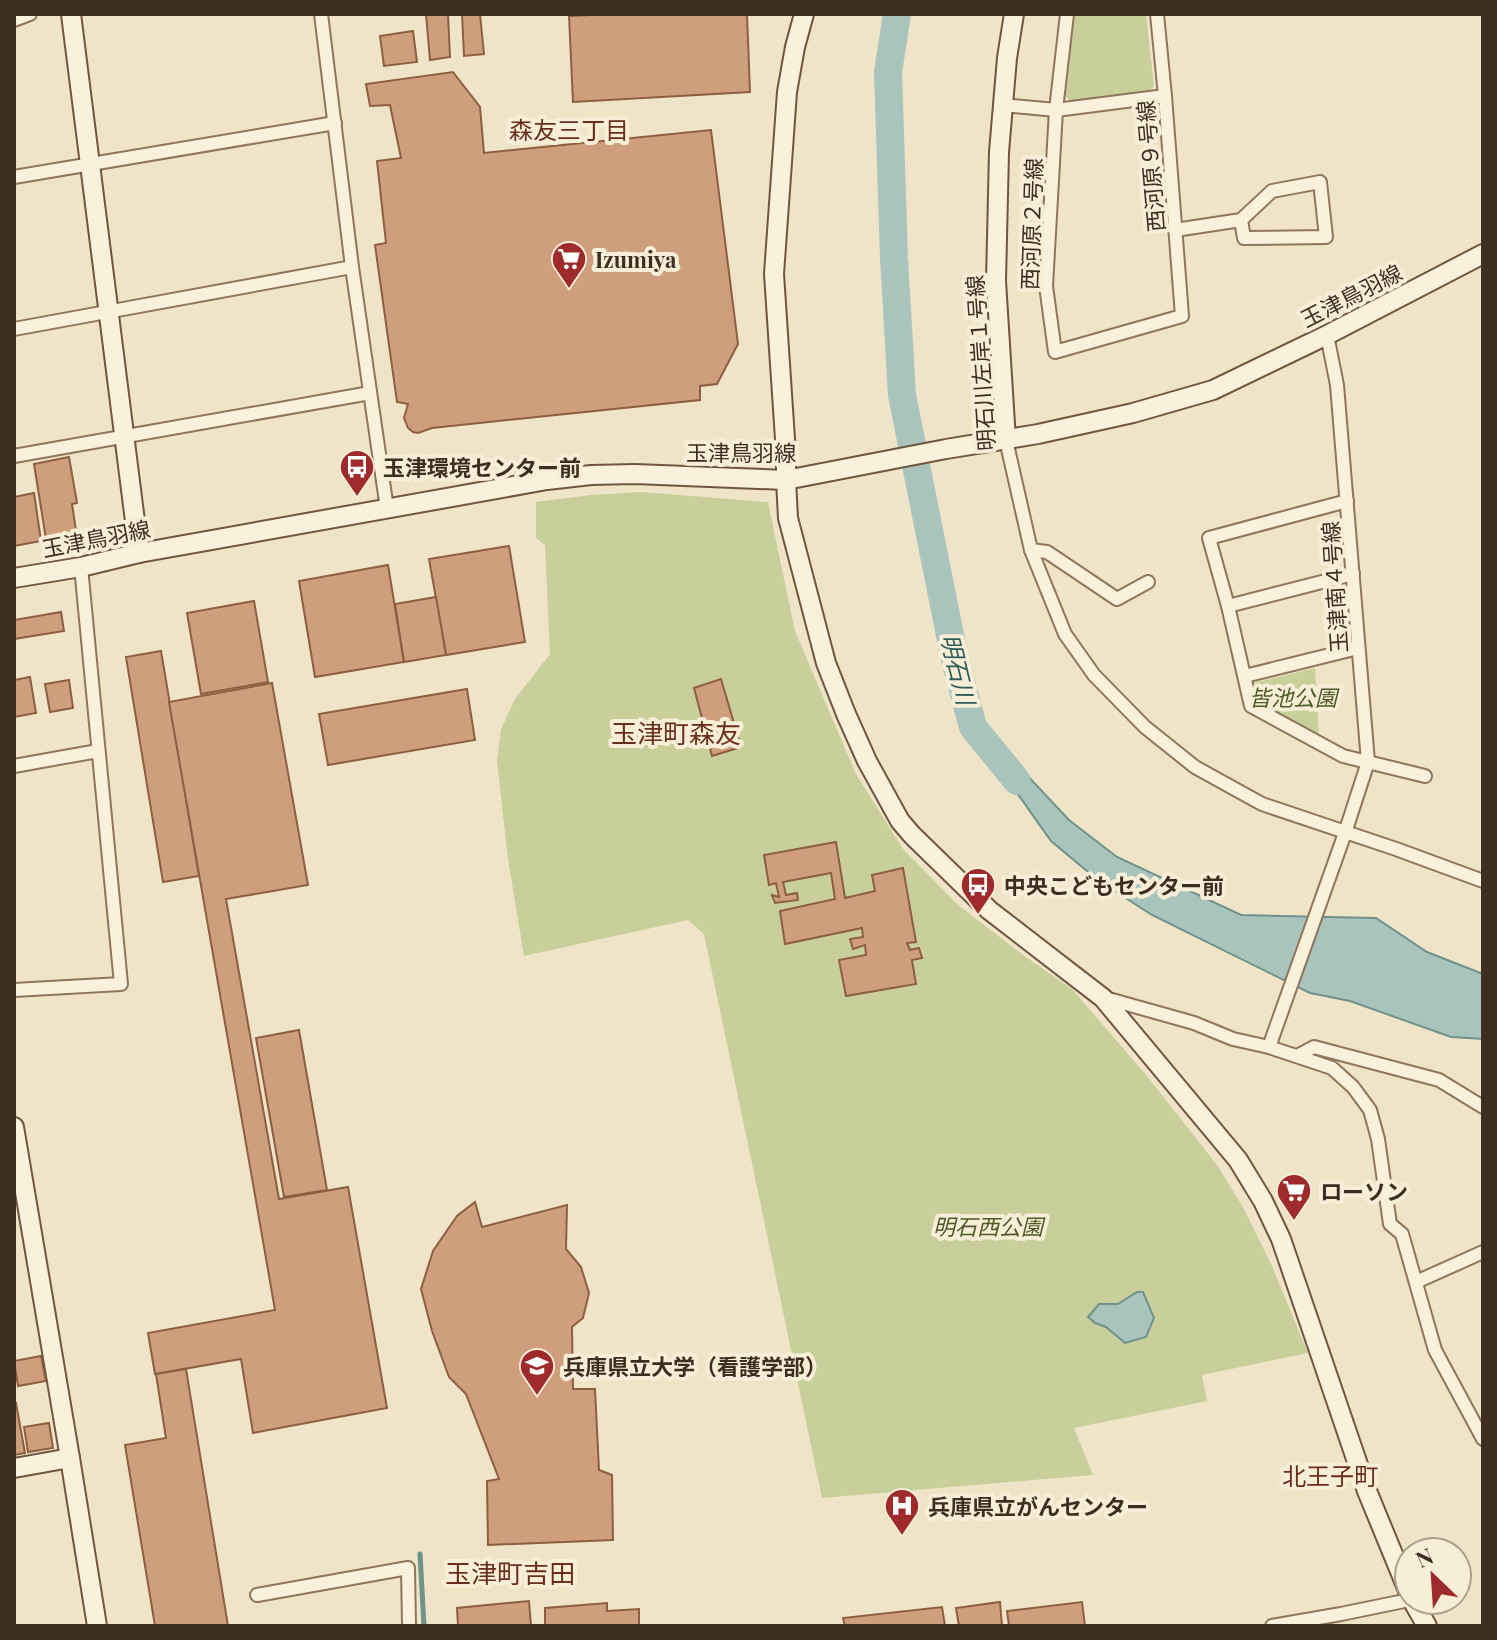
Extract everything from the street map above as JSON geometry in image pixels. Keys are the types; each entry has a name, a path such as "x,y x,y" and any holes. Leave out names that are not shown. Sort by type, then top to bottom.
{"street":[{"path":"14,20 30,14"},
{"path":"71,14 139,553"},
{"path":"321,14 352,267 387,509"},
{"path":"804,14 787,92 774,274 788,518 826,663 867,761 900,821 989,910 1103,998 1238,1160 1281,1239 1367,1491 1393,1554"},
{"name":"明石川左岸１号線","path":"1014,14 999,152 996,281 1006,440 1031,550 1065,634 1094,675 1145,727 1195,767 1262,804 1483,881"},
{"name":"西河原２号線","path":"1067,14 1056,110 1046,286 1055,352 1182,316"},
{"name":"西河原９号線","path":"1157,14 1182,316"},
{"path":"1003,105 1056,110 1165,96"},
{"path":"14,177 335,123"},
{"path":"1175,230 1241,220 1272,191 1320,182 1326,237 1244,238 1241,220"},
{"name":"玉津鳥羽線","path":"14,578 547,480 635,474 786,480 1038,434 1133,413 1213,390 1483,254"},
{"path":"14,329 352,267"},
{"name":"玉津南４号線","path":"1269,1047 1368,762 1337,385 1327,335"},
{"path":"14,456 370,393"},
{"path":"1347,501 1209,538 1251,706 1343,756 1425,776"},
{"path":"1031,550 1047,552 1117,599 1148,582"},
{"path":"14,990 121,984 81,567"},
{"path":"1228,606 1353,574"},
{"path":"1245,676 1358,648"},
{"path":"14,766 98,751"},
{"path":"1103,998 1194,1023 1233,1039 1269,1047 1332,1068 1353,1087 1370,1110 1378,1139 1390,1224 1402,1234 1435,1350 1483,1439"},
{"path":"1297,1056 1314,1047 1439,1080 1483,1107"},
{"path":"14,1127 97,1626"},
{"path":"1416,1282 1483,1252"},
{"path":"14,1468 70,1458"},
{"path":"257,1595 408,1568 409,1626"},
{"path":"1272,1626 1393,1604"}],"green space":[{"path":"1074,14 1146,14 1154,86 1149,91 1072,102 1065,96"},
{"name":"明石西公園","path":"640,492 768,502 795,631 856,774 903,849 957,904 1072,989 1147,1076 1217,1165 1244,1209 1272,1266 1308,1353 1202,1375 1207,1401 1074,1428 1093,1475 822,1498 704,934 688,920 524,956 508,859 497,761 501,729 515,699 550,654 545,545 536,538 536,502"},
{"name":"皆池公園","path":"1315,668 1319,738 1253,699 1253,683"}],"water":[{"path":"983,745 1024,772 1069,820 1117,857 1241,915 1376,918 1427,952 1483,974 1483,1039 1451,1037 1350,1001 1310,993 1152,915 1099,881 1051,841"},
{"path":"1137,1292 1143,1292 1154,1318 1146,1337 1125,1343 1088,1317 1099,1304 1118,1304"}],"building":[{"path":"426,14 448,14 450,57 430,60"},
{"path":"462,14 480,14 484,54 464,56"},
{"path":"747,14 750,92 573,102 569,16"},
{"path":"413,31 417,62 384,66 380,36"},
{"path":"453,72 480,107 484,153 711,130 738,344 717,384 700,386 700,400 432,428 418,433 408,428 404,418 408,404 397,402 375,245 386,243 377,161 401,158 390,105 370,106 366,84"},
{"path":"69,457 77,503 72,504 76,531 46,539 34,464"},
{"path":"34,493 41,541 14,546 14,497"},
{"path":"509,546 525,642 446,655 429,559"},
{"path":"388,565 404,662 315,677 299,581"},
{"path":"436,597 446,655 404,662 395,604"},
{"path":"254,601 268,682 201,694 187,613"},
{"path":"61,612 64,631 14,639 14,620"},
{"path":"161,651 199,876 163,882 126,657"},
{"path":"30,677 36,713 14,717 14,680"},
{"path":"721,679 741,747 712,756 694,688"},
{"path":"69,680 73,708 50,712 45,684"},
{"path":"272,683 308,885 226,899 279,1199 348,1187 387,1408 253,1433 241,1359 155,1374 148,1333 275,1310 169,702"},
{"path":"467,689 475,740 328,765 319,714"},
{"path":"836,842 845,898 875,891 872,875 903,868 916,942 907,943 910,950 919,948 922,958 912,960 916,984 846,996 839,960 866,955 865,945 853,949 850,939 863,937 862,928 785,944 780,911 835,899 831,873 783,882 786,895 797,893 798,900 775,903 772,895 779,897 776,883 769,885 764,855"},
{"path":"299,1030 327,1190 284,1197 256,1038"},
{"path":"475,1202 482,1227 567,1205 566,1249 581,1267 589,1293 583,1318 572,1327 573,1389 595,1389 599,1470 612,1475 613,1540 488,1545 487,1481 499,1479 466,1394 449,1377 421,1289 433,1251 457,1216"},
{"path":"41,1356 46,1381 18,1386 14,1361"},
{"path":"186,1369 228,1626 155,1626 125,1445 166,1438 156,1374"},
{"path":"14,1404 25,1453 14,1455"},
{"path":"49,1423 53,1448 28,1452 24,1427"},
{"path":"529,1601 531,1626 458,1626 457,1608"},
{"path":"1000,1602 1002,1626 959,1626 956,1608"},
{"path":"1082,1602 1085,1626 1009,1626 1007,1611"},
{"path":"607,1603 607,1611 639,1609 639,1626 545,1626 545,1608"},
{"path":"942,1607 945,1626 845,1626 843,1618"}],"waterway":[{"name":"明石川","path":"897,14 888,72 902,395 955,660 973,727 1017,781"},
{"path":"420,1554 424,1626"}],"place":[{"name":"Izumiya","path":"569,290"},
{"name":"玉津環境センター前","path":"357,498"},
{"name":"中央こどもセンター前","path":"978,916"},
{"name":"ローソン","path":"1294,1222"},
{"name":"兵庫県立大学（看護学部）","path":"537,1397"},
{"name":"兵庫県立がんセンター","path":"902,1537"}],"district":[{"name":"森友三丁目","path":"569,129"},
{"name":"玉津町森友","path":"676,732"},
{"name":"北王子町","path":"1330,1475"},
{"name":"玉津町吉田","path":"510,1572"}]}
